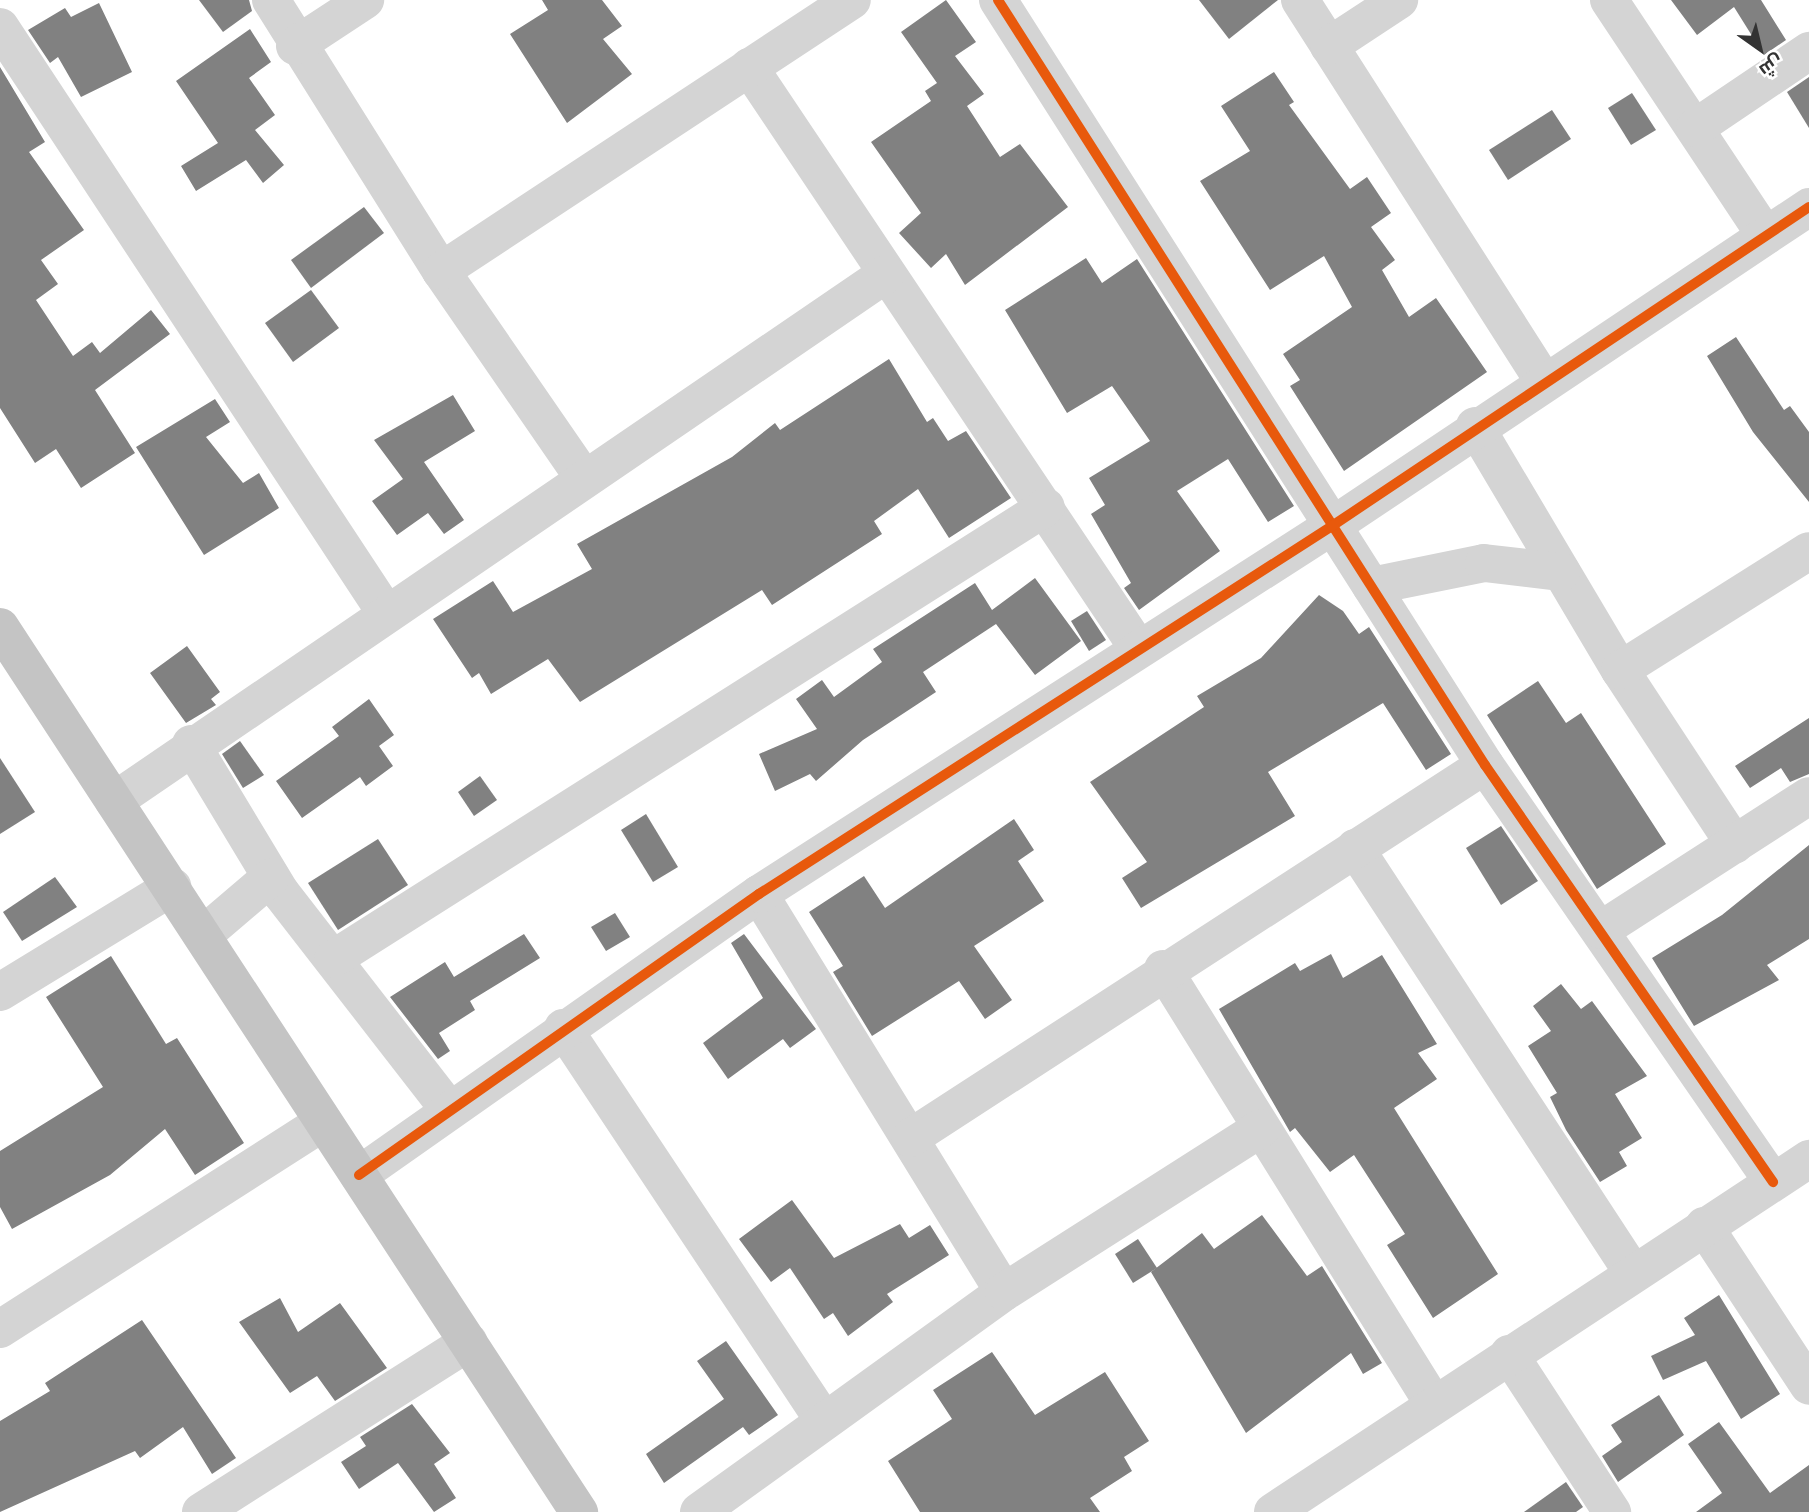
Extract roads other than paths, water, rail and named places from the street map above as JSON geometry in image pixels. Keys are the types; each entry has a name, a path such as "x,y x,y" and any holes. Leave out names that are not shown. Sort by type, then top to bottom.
{"highway":[{"path":"0,627 579,1512"}],"street":[{"path":"271,0 295,46 441,271 584,478"},
{"path":"295,46 365,0"},
{"path":"441,271 852,0"},
{"path":"998,0 1485,765 1773,1182"},
{"path":"1300,0 1544,382"},
{"path":"1329,46 1399,0"},
{"path":"1609,0 1766,236"},
{"path":"0,27 386,612"},
{"path":"1695,128 1809,51"},
{"path":"749,67 1139,648"},
{"path":"359,1175 449,1108 759,894 1332,526 1475,426 1809,206"},
{"path":"114,801 191,744 886,274"},
{"path":"1475,426 1620,670 1735,845"},
{"path":"333,959 1046,507"},
{"path":"1620,670 1809,551"},
{"path":"1371,586 1483,563 1561,572"},
{"path":"191,744 271,877 449,1108"},
{"path":"910,1138 1163,969 1485,765"},
{"path":"1601,930 1809,796"},
{"path":"1354,848 1633,1273"},
{"path":"203,935 271,877"},
{"path":"0,992 172,887"},
{"path":"759,894 1004,1292"},
{"path":"1163,969 1433,1403"},
{"path":"563,1028 824,1420"},
{"path":"0,1329 324,1122"},
{"path":"699,1512 1004,1292 1261,1128"},
{"path":"1273,1512 1433,1403 1809,1159"},
{"path":"1704,1226 1809,1385"},
{"path":"201,1512 469,1342"},
{"path":"1509,1354 1612,1512"}]}
